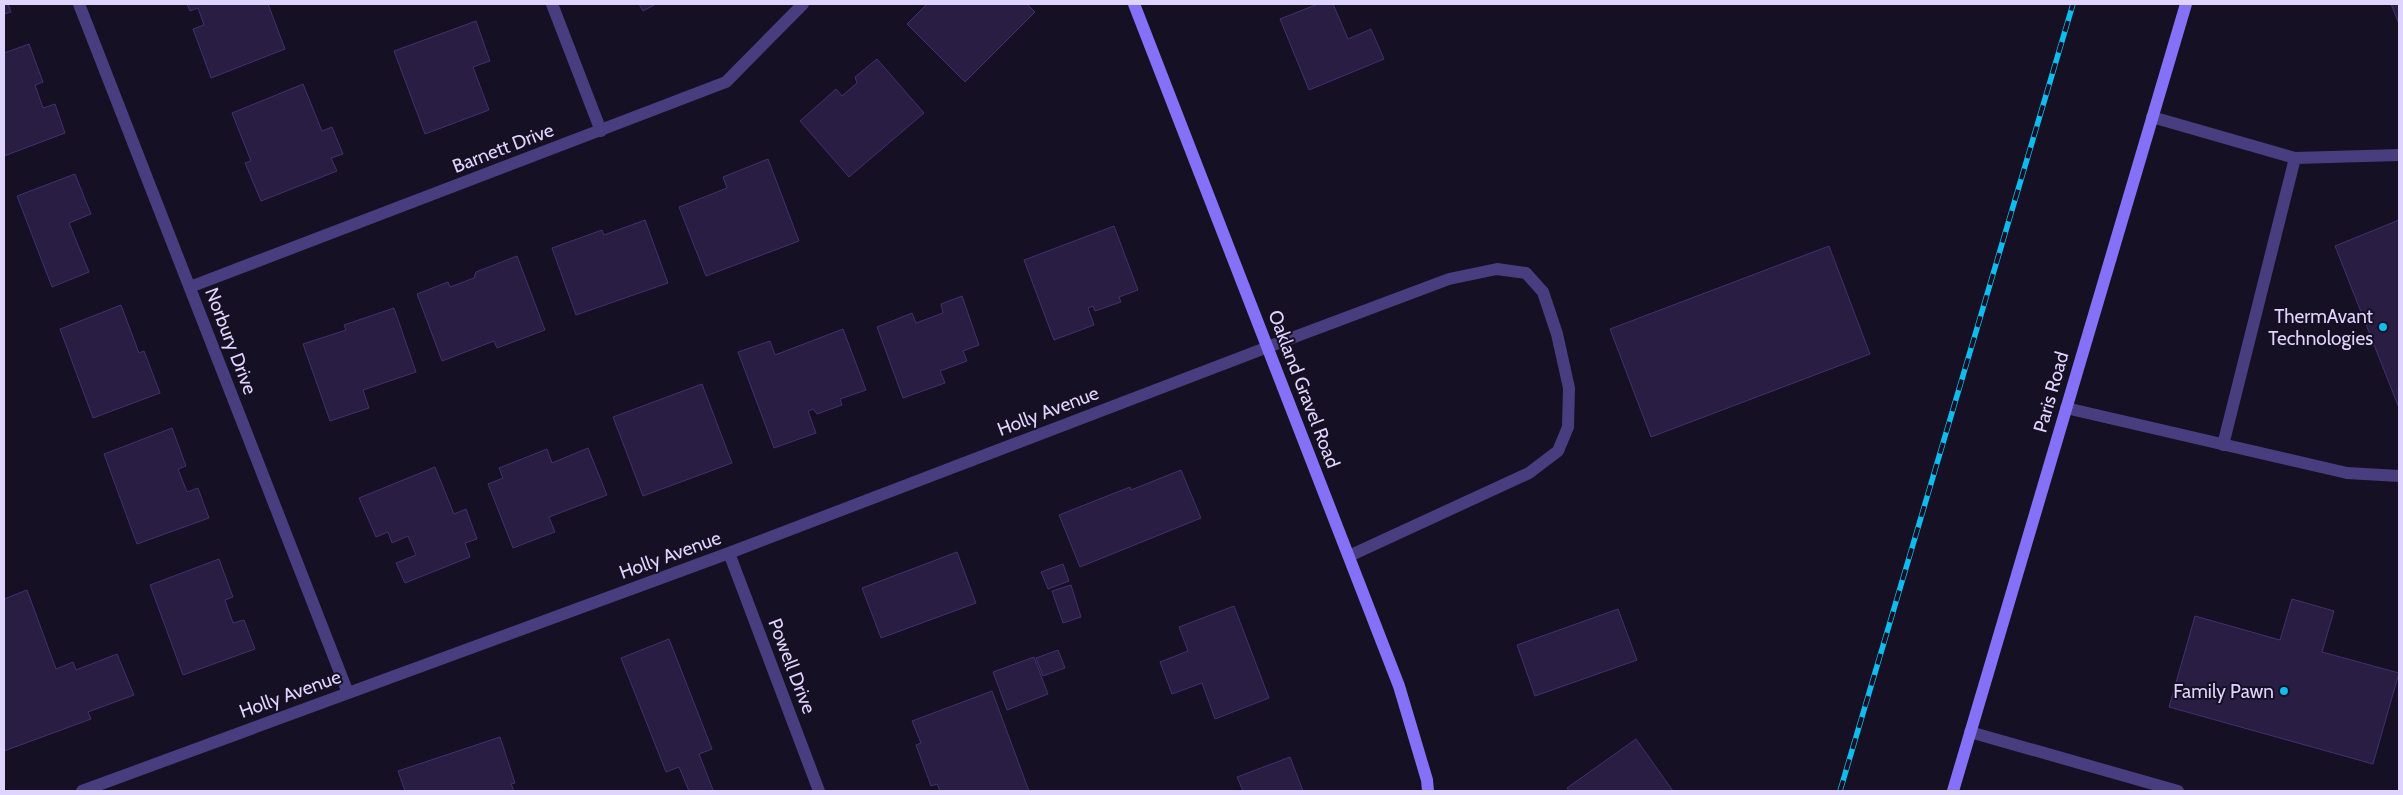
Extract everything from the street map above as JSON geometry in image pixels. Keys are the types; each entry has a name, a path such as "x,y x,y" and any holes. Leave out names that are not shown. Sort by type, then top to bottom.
{"street":[{"name":"Norbury Drive","path":"79,4 348,693"},
{"path":"552,4 601,131"},
{"name":"Barnett Drive","path":"190,287 726,82 803,4"},
{"name":"Oakland Gravel Road","path":"1134,4 1399,686 1427,780 1428,791"},
{"name":"Paris Road","path":"1953,791 2186,4"},
{"path":"2152,117 2295,158 2399,155"},
{"path":"2223,445 2295,158"},
{"name":"Holly Avenue","path":"82,791 729,553 1450,278 1497,269 1526,273 1543,292 1557,334 1569,388 1568,427 1558,451 1529,473 1349,556"},
{"path":"2066,408 2347,473 2399,476"},
{"name":"Powell Drive","path":"729,553 819,791"},
{"path":"1970,732 2178,791"}],"building":[{"path":"4,4 8,4 11,12 4,14"},
{"path":"187,4 268,4 285,49 211,78 193,29 204,25 198,8 190,11"},
{"path":"639,4 656,4 643,11"},
{"path":"927,4 1027,4 1035,12 965,82 907,24"},
{"path":"1318,4 1333,4 1348,39 1371,29 1384,59 1309,90 1280,19"},
{"path":"2391,4 2399,4 2399,24"},
{"path":"476,21 490,61 473,67 489,110 425,134 394,51"},
{"path":"29,44 43,82 35,85 43,108 55,104 65,133 4,156 4,53"},
{"path":"877,59 924,113 849,177 800,121 836,89 842,96 857,83 855,77"},
{"path":"303,84 322,131 332,127 343,154 331,158 337,171 261,201 245,163 251,161 232,113"},
{"path":"768,159 799,241 706,276 679,207 727,188 723,177"},
{"path":"75,174 91,214 69,223 89,272 52,287 17,196"},
{"path":"645,220 668,283 576,315 552,248 602,230 604,235"},
{"name":"ThermAvant Technologies","path":"2399,220 2399,408 2335,246"},
{"path":"1114,226 1138,290 1119,297 1121,302 1095,311 1093,306 1088,308 1094,325 1054,340 1024,260"},
{"path":"1829,246 1870,354 1651,437 1610,329"},
{"path":"517,256 545,330 497,348 494,341 442,361 417,294 448,282 450,287 474,278 476,272"},
{"path":"962,296 979,345 963,351 967,361 940,371 945,383 903,398 877,327 912,313 916,323 943,313 941,304"},
{"path":"121,305 139,353 144,351 160,393 93,418 60,329"},
{"path":"394,308 416,372 363,390 369,408 330,421 303,344 346,330 344,325"},
{"path":"843,329 866,390 840,399 842,405 817,414 813,409 808,411 816,433 774,448 738,352 770,341 775,355"},
{"path":"702,384 732,463 643,496 613,417"},
{"path":"172,428 186,466 178,469 187,492 198,488 209,518 137,544 104,454"},
{"path":"588,448 607,495 549,517 555,532 513,548 488,484 503,478 499,468 547,449 552,463"},
{"path":"435,467 454,514 466,509 477,539 465,543 470,557 405,583 396,563 416,555 408,536 392,543 388,532 376,537 359,498"},
{"path":"1181,470 1201,518 1080,567 1059,515 1130,487 1131,490"},
{"path":"957,552 976,603 881,638 862,588"},
{"path":"219,559 233,597 225,600 233,623 244,620 255,649 183,675 150,585"},
{"path":"1063,564 1069,581 1048,589 1041,572"},
{"path":"1071,585 1081,617 1063,623 1052,591"},
{"path":"27,590 56,669 73,662 76,670 117,654 134,695 88,712 91,719 4,751 4,599"},
{"name":"Family Pawn","path":"2292,599 2334,611 2322,652 2399,673 2373,764 2169,707 2195,616 2280,640"},
{"path":"1234,606 1269,698 1215,719 1202,683 1172,694 1160,662 1188,651 1179,627"},
{"path":"1618,609 1637,660 1535,696 1517,645"},
{"path":"669,639 712,749 699,754 713,790 711,791 689,791 679,767 666,772 621,658"},
{"path":"1058,650 1065,668 1043,676 1036,658"},
{"path":"1034,657 1048,694 1007,710 993,672"},
{"path":"992,691 1029,791 940,791 937,784 931,786 916,745 921,743 912,721"},
{"path":"500,737 515,783 511,784 514,791 405,791 398,771"},
{"path":"1636,739 1673,791 1569,791 1567,788"},
{"path":"1290,757 1303,791 1243,791 1237,777"}],"railway":[{"path":"1840,791 2073,4"}],"place":[{"name":"ThermAvant Technologies","path":"2383,327"},
{"name":"Family Pawn","path":"2284,691"}]}
